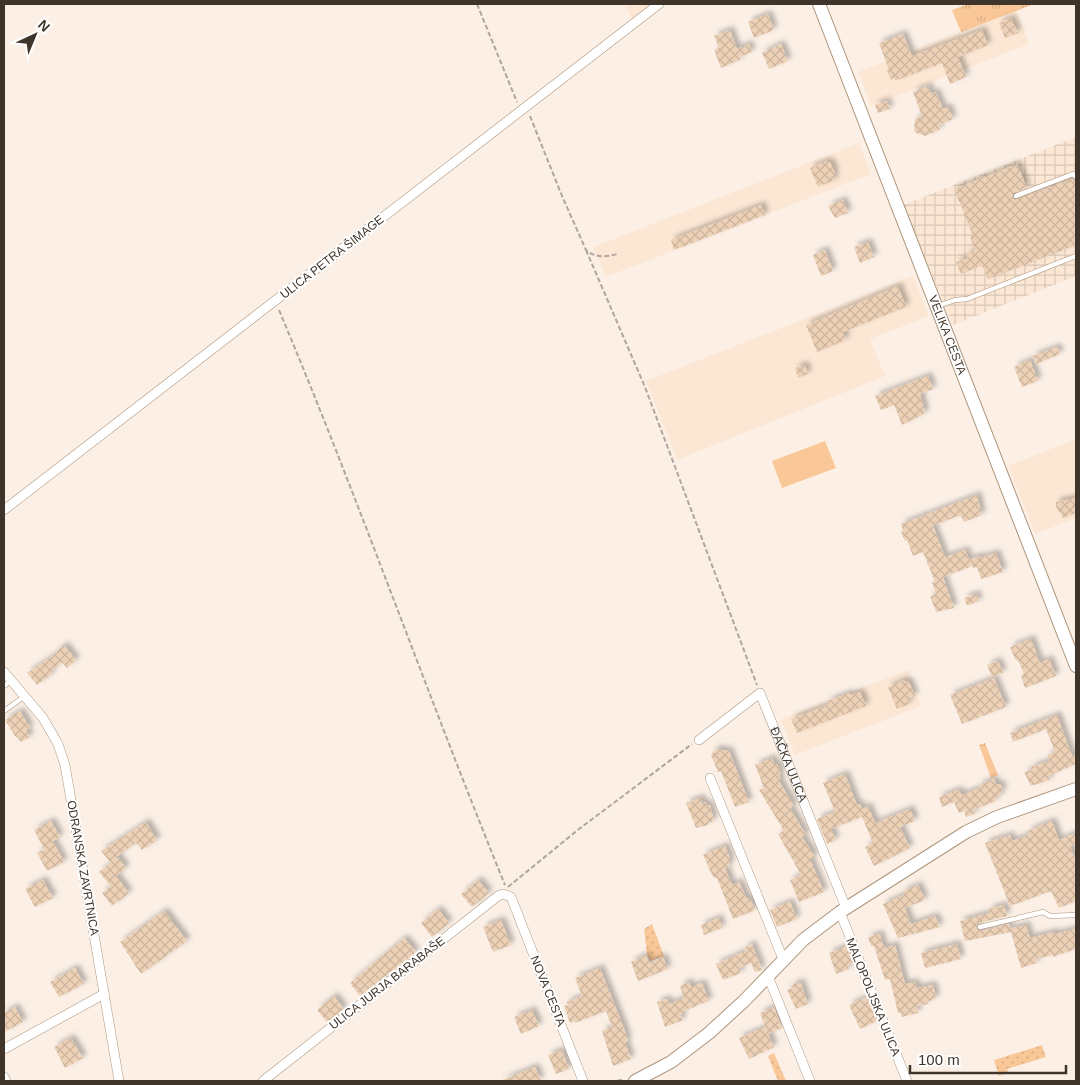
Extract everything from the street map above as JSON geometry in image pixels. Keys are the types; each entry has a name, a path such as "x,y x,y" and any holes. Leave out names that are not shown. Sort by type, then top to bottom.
{"main road":[{"name":"VELIKA CESTA","path":"819,4 1076,666"},
{"path":"635,1081 659,1069 698,1042 730,1015 783,959 809,935 843,910 966,832 1006,814 1076,789"}],"street":[{"name":"ULICA PETRA ŠIMAGE","path":"4,510 659,4"},
{"name":"ODRANSKA ZAVRTNICA","path":"4,672 8,683 24,696 43,718 58,744 65,765 119,1081"},
{"path":"699,740 760,693"},
{"name":"ĐAČKA ULICA","path":"760,693 843,910"},
{"path":"710,778 783,959"},
{"name":"ULICA JURJA BARABAŠE","path":"262,1081 498,896 508,894"},
{"name":"NOVA CESTA","path":"508,894 583,1081"},
{"name":"MALOPOLJSKA ULICA","path":"843,910 907,1081"},
{"path":"768,976 810,1081"},
{"path":"4,1049 104,994"},
{"path":"4,1077 6,1081"}],"lane":[{"path":"1016,196 1073,174 1076,177"},
{"path":"937,307 955,300 967,299 1076,256"},
{"path":"4,711 24,696"},
{"path":"980,927 1043,912 1050,916 1076,915"}],"path":[{"path":"478,4 514,96 525,108 648,396 760,693"},
{"path":"586,250 599,256 617,254"},
{"path":"275,301 323,414 461,778 508,894 579,829 699,740"}],"shaded area":[{"path":"625,4 653,4 632,19"},
{"path":"1016,10 1029,44 871,106 858,72"},
{"path":"1076,137 1076,276 953,325 903,205"},
{"path":"859,143 871,174 606,277 593,247"},
{"path":"913,276 929,316 870,339 885,376 677,460 646,381"},
{"path":"1076,439 1076,518 1035,534 1008,466"},
{"path":"908,670 921,706 795,755 781,719"}],"green space":[{"path":"968,4 1034,4 961,32 952,10"},
{"path":"825,441 836,468 782,488 772,461"},
{"path":"985,743 998,775 991,778 979,745"},
{"path":"652,924 664,956 650,961 647,954 644,929"},
{"path":"1042,1045 1046,1057 1007,1069 1008,1073 999,1076 994,1060"},
{"path":"774,1053 786,1081 778,1081 768,1056"}],"building":[{"path":"768,14 774,30 754,38 748,22"},
{"path":"1011,18 1018,33 1005,38 999,23"},
{"path":"730,30 737,49 749,44 752,52 739,57 740,60 721,68 714,50 719,48 714,36"},
{"path":"982,30 988,45 958,57 966,77 950,84 942,63 895,81 894,78 891,80 879,43 903,34 912,56"},
{"path":"781,44 788,61 769,69 762,53"},
{"path":"928,86 931,94 936,92 943,109 948,107 953,119 939,125 940,129 926,136 914,131 915,119 922,116 913,92"},
{"path":"887,101 890,109 878,113 875,105"},
{"path":"827,161 828,163 830,162 835,173 833,174 835,180 818,187 810,168"},
{"path":"1017,164 1027,188 1013,193 1012,197 1015,200 1072,179 1074,180 1076,187 1076,245 988,279 982,265 961,274 956,262 968,258 966,254 975,250 970,237 973,236 954,189"},
{"path":"843,200 848,213 835,218 828,206"},
{"path":"761,205 765,215 674,250 671,240"},
{"path":"868,242 874,257 860,263 854,247"},
{"path":"825,250 833,271 821,276 813,255"},
{"path":"898,286 906,307 843,332 846,340 817,352 806,325"},
{"path":"1057,347 1060,354 1036,364 1033,356"},
{"path":"1030,360 1038,381 1022,387 1014,367"},
{"path":"805,365 808,374 798,378 795,368"},
{"path":"928,376 933,389 920,394 925,411 924,414 902,425 894,405 881,410 875,396"},
{"path":"977,495 982,515 964,522 961,516 958,516 933,526 945,557 965,550 972,566 943,577 954,608 936,612 930,596 936,594 932,582 935,582 923,552 913,556 907,540 905,541 901,532 903,531 901,524"},
{"path":"1076,498 1076,513 1063,518 1056,507 1056,502"},
{"path":"996,553 1003,572 981,579 977,567 973,568 970,559"},
{"path":"976,594 979,601 967,606 964,598"},
{"path":"1031,639 1040,663 1049,659 1056,676 1025,688 1021,676 1024,674 1010,647"},
{"path":"64,645 76,660 67,668 62,662 50,672 52,674 37,685 27,673 57,653"},
{"path":"998,661 1003,673 992,677 987,665"},
{"path":"994,678 1006,707 962,724 950,695"},
{"path":"904,680 905,682 908,681 915,696 907,699 909,704 897,709 888,687"},
{"path":"860,692 866,706 797,733 791,719 830,704 828,701 849,693 850,695"},
{"path":"20,711 30,728 26,730 30,737 21,742 5,720"},
{"path":"1057,715 1072,756 1076,754 1076,764 1048,776 1050,780 1031,786 1024,772 1032,770 1031,767 1050,761 1047,755 1055,752 1046,729 1013,742 1010,733"},
{"path":"716,749 729,751 749,802 735,807 721,771 718,772 711,755"},
{"path":"772,758 781,773 779,774 781,781 779,781 794,806 790,808 806,835 802,837 815,857 810,859 824,892 799,902 790,880 801,875 778,834 783,829 759,790 764,788 755,765"},
{"path":"845,774 857,805 860,804 862,809 868,806 875,823 910,809 915,821 900,827 910,848 874,866 865,847 873,843 862,817 831,829 836,840 827,844 817,819 835,812 823,783"},
{"path":"994,779 996,784 1001,785 1003,790 1000,793 1001,796 995,798 996,801 973,810 975,814 966,817 964,811 959,813 954,802 942,807 939,797 959,790 961,795 980,788 979,785"},
{"path":"700,798 707,806 710,805 714,821 708,823 708,825 696,828 686,803"},
{"path":"51,821 60,837 53,841 64,862 47,871 37,853 44,849 34,830"},
{"path":"1052,821 1059,840 1076,833 1076,843 1070,846 1076,862 1076,901 1059,908 1051,891 1010,906 985,843 1010,835 1012,841 1029,835 1028,831"},
{"path":"146,822 157,840 142,850 136,843 117,856 126,868 116,876 129,893 112,906 102,893 111,886 99,872 111,863 101,851"},
{"path":"725,846 730,858 729,867 725,868 732,885 739,882 747,899 750,898 755,910 733,919 717,878 712,875 703,855"},
{"path":"43,880 53,898 35,907 25,889"},
{"path":"478,880 489,893 472,907 461,894"},
{"path":"918,885 925,900 905,908 911,924 935,916 940,927 898,938 883,904 904,895 903,891"},
{"path":"790,902 797,919 777,927 770,910"},
{"path":"1004,905 1007,916 979,923 976,926 977,929 981,931 1009,924 1010,929 1026,925 1030,938 1076,929 1076,949 1053,957 1053,955 1036,959 1037,963 1021,968 1011,932 965,941 960,921 990,913 989,909"},
{"path":"438,909 449,923 432,937 421,923"},
{"path":"164,911 187,941 141,974 120,942"},
{"path":"719,918 722,928 704,935 701,925"},
{"path":"501,920 511,945 493,952 483,927"},
{"path":"880,934 884,948 895,945 905,984 915,982 917,988 933,985 936,998 927,1002 928,1004 917,1006 918,1013 902,1017 900,1012 898,1013 890,979 885,980 874,946 871,946 868,937"},
{"path":"404,938 416,952 360,996 350,983"},
{"path":"752,944 762,970 755,972 751,963 739,968 741,973 723,980 716,964 746,951 744,948"},
{"path":"957,944 961,959 925,968 921,953"},
{"path":"847,946 854,963 847,966 849,969 836,974 829,953"},
{"path":"646,955 649,963 663,957 668,969 638,981 631,962"},
{"path":"75,968 84,984 59,997 50,982"},
{"path":"600,968 625,1031 628,1041 625,1042 631,1059 613,1066 602,1031 612,1027 606,1011 575,1023 574,1021 570,1023 564,1006 568,1005 567,1002 582,996 575,978"},
{"path":"689,982 691,987 702,983 709,1001 683,1011 680,1015 683,1020 665,1027 657,1002 667,999 669,1004 684,998 680,986"},
{"path":"801,983 808,1004 796,1009 787,990 793,988 792,985"},
{"path":"334,996 344,1009 327,1022 317,1010"},
{"path":"867,997 877,1021 860,1029 849,1005"},
{"path":"15,1007 23,1022 4,1032 4,1013"},
{"path":"774,1007 782,1028 768,1034 760,1013"},
{"path":"532,1010 539,1026 521,1034 514,1017"},
{"path":"765,1027 774,1047 749,1059 739,1038"},
{"path":"71,1038 83,1058 65,1068 54,1047"},
{"path":"562,1050 569,1069 556,1074 548,1055"},
{"path":"535,1067 541,1081 500,1081"}]}
